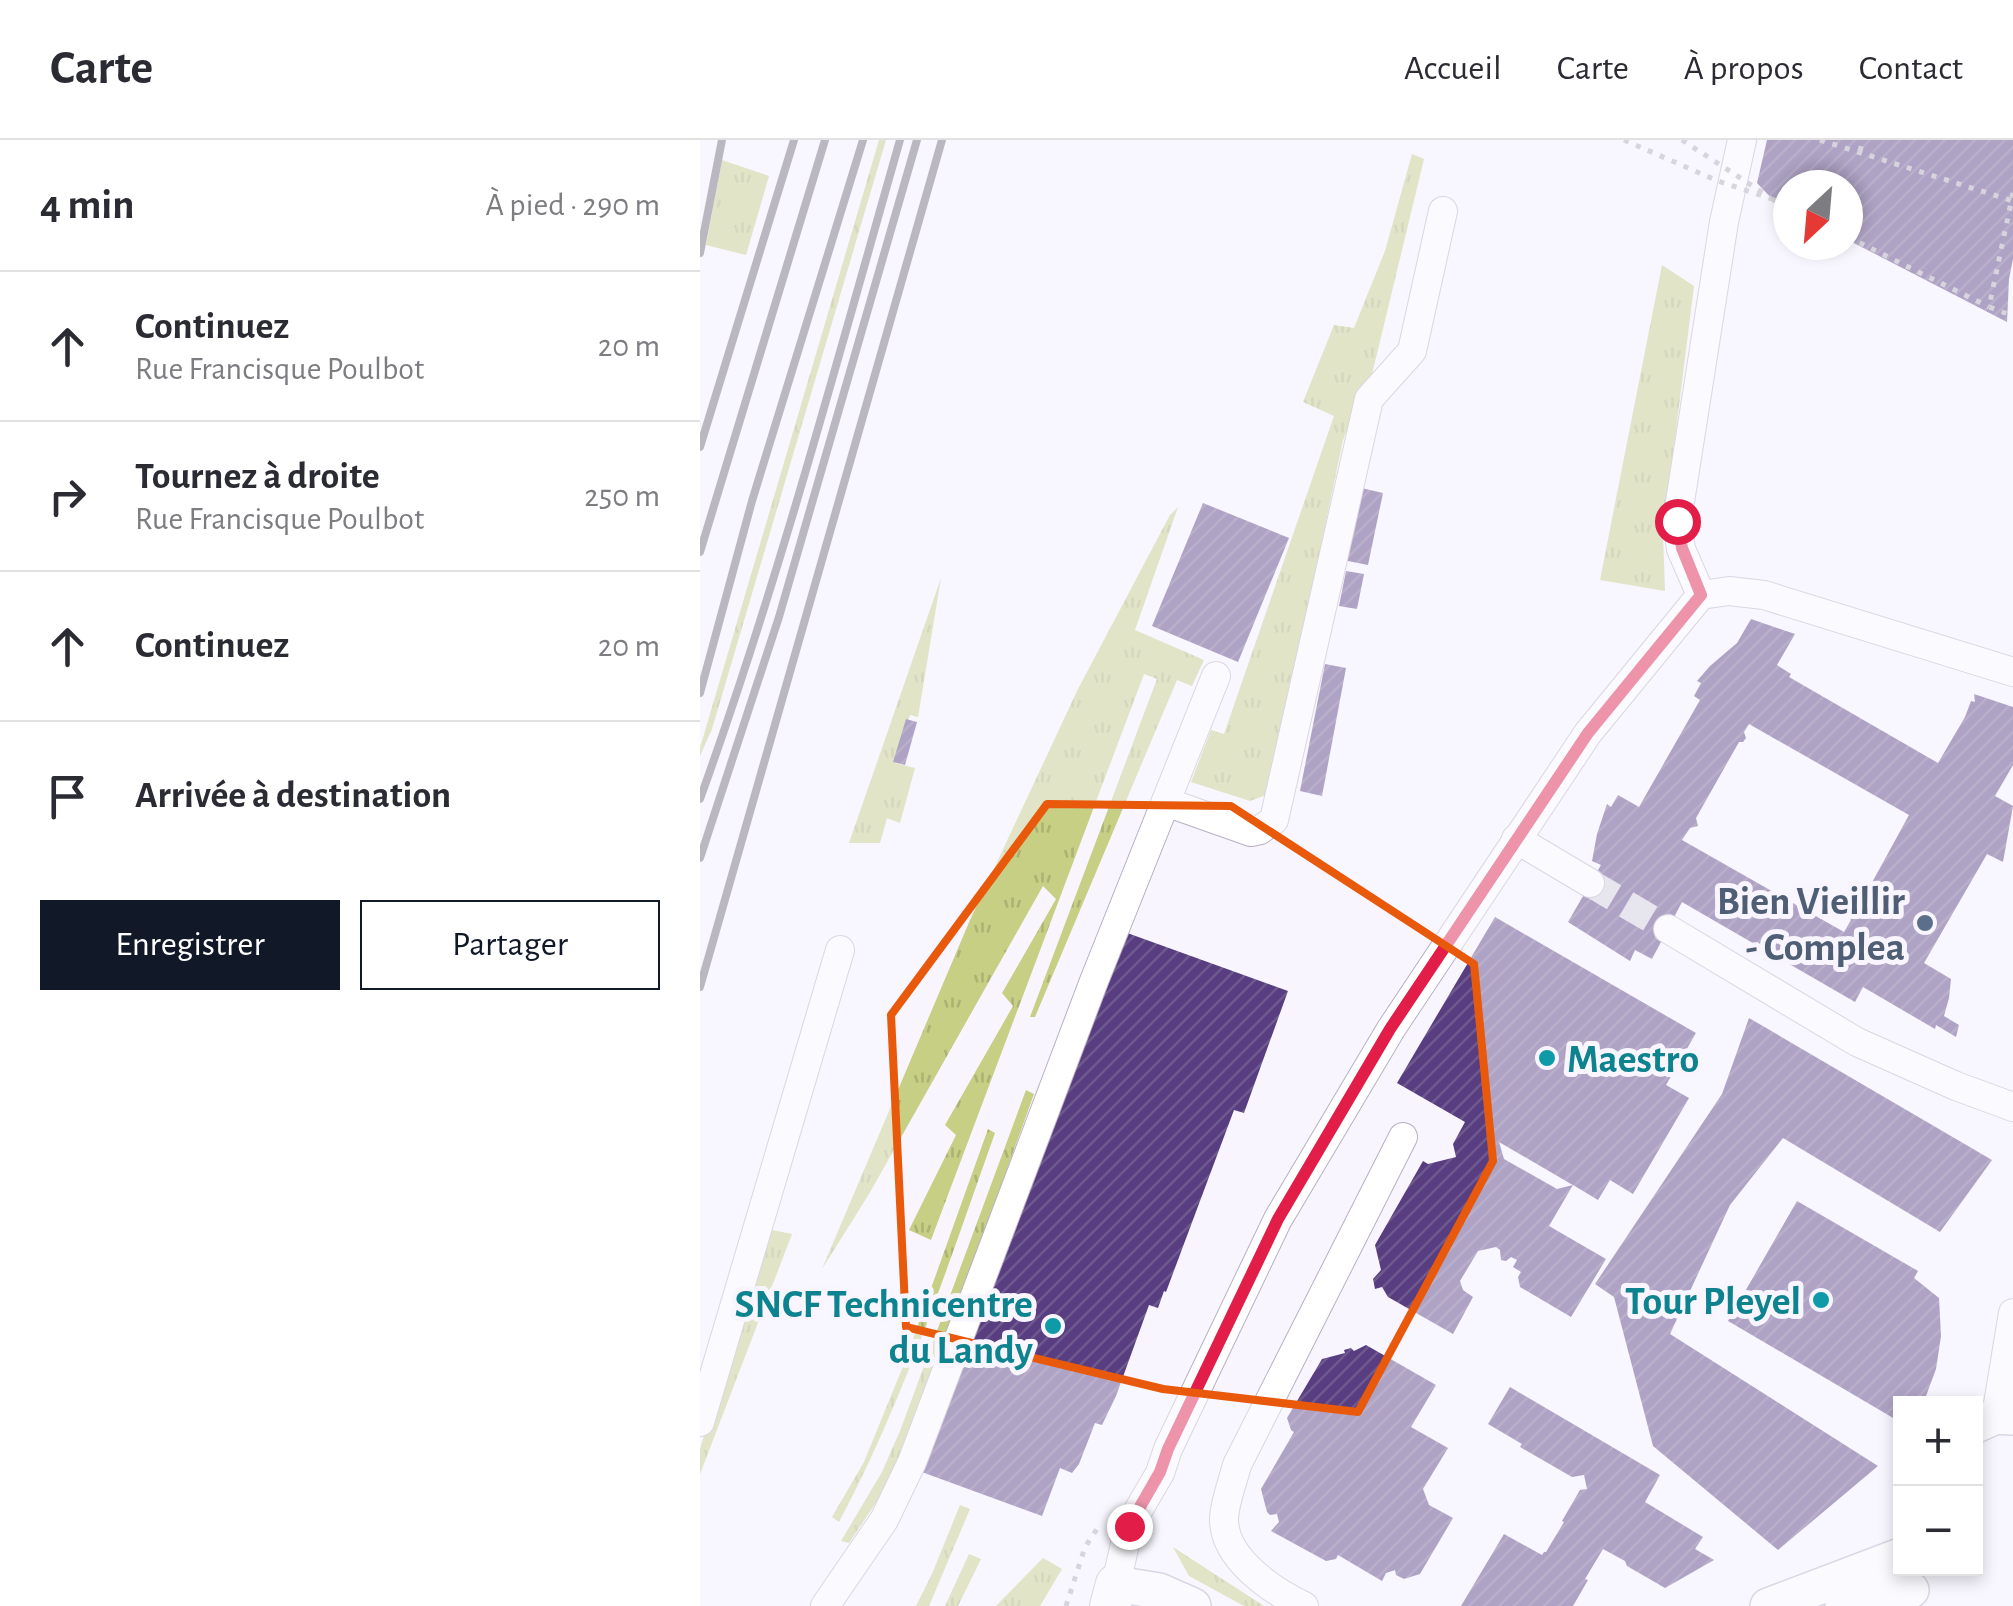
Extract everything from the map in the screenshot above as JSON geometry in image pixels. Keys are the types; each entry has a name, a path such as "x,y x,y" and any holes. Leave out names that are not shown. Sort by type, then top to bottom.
{"main road":[{"path":"1768,1606 1893,1559"},
{"path":"1843,1606 1913,1588"},
{"path":"1121,1599 1160,1592 1194,1606"}],"street":[{"path":"1701,595 1682,548 1677,521 1724,222 1742,140"},
{"path":"1166,802 1252,832 1274,820 1369,399 1412,351 1444,212"},
{"path":"1121,1599 1129,1526 1160,1472 1278,1219 1390,1029 1516,839 1588,733 1701,595 1729,591 1764,595 2013,672"},
{"path":"824,1606 875,1534 912,1462 1094,981 1216,676"},
{"path":"1516,839 1590,883"},
{"path":"1668,929 1856,1042 2013,1107"},
{"path":"700,1422 840,950"},
{"path":"1304,1606 1244,1565 1228,1543 1224,1518 1237,1464 1402,1137"},
{"path":"1995,1420 2013,1313"}],"path":[{"path":"1624,140 1718,181 1772,198"},
{"path":"1682,140 1772,198"},
{"path":"1820,140 2013,197 1990,307"},
{"path":"1860,151 1863,140"},
{"path":"1863,244 2013,316"}],"highlighted area":[{"path":"1047,804 1231,806 1474,964 1493,1161 1358,1412 1163,1389 906,1327 891,1015"}],"green space":[{"path":"879,140 886,140 712,729 700,756 700,748"},
{"path":"1412,154 1424,159 1366,399 1356,407 1343,440 1269,794 1250,801 1191,782 1211,730 1224,734 1334,416 1303,402 1334,325 1354,328 1385,251"},
{"path":"722,160 769,176 746,255 706,245"},
{"path":"1662,265 1694,286 1663,534 1665,591 1600,580"},
{"path":"1178,507 1135,630 1204,660 1192,686 1177,680 1035,1017 1030,1017 1157,679 1144,674 931,1240 909,1230 956,1135 945,1125 1013,1006 1002,993 1056,899 1043,886 869,1194 822,1269 970,920 1078,689 1170,515"},
{"path":"941,578 918,717 910,715 895,763 915,768 900,823 887,818 880,843 849,843"},
{"path":"1026,1090 1034,1094 897,1471 849,1543 841,1541 882,1472 900,1431"},
{"path":"988,1129 995,1133 924,1330 885,1427 839,1522 832,1517 864,1462 904,1364"},
{"path":"767,1229 792,1234 700,1474 700,1449"},
{"path":"960,1505 970,1509 929,1606 916,1606 932,1574"},
{"path":"1173,1547 1264,1606 1244,1606 1189,1576"},
{"path":"969,1554 981,1559 958,1606 945,1606"},
{"path":"1043,1558 1062,1569 1040,1606 996,1606"}],"building":[{"path":"1767,140 2013,140 2013,259 2007,322 1863,248 1863,170 1773,170 1773,200 1757,183"},
{"path":"1357,487 1383,493 1368,565 1343,560"},
{"path":"1203,503 1289,538 1238,662 1152,626"},
{"path":"1346,571 1364,574 1357,609 1339,606"},
{"path":"1751,619 1795,634 1777,665 1791,674 1789,677 1938,763 1971,701 1975,702 1974,694 2013,707 2013,765 1995,796 2013,806 2003,862 1987,854 1924,963 1951,979 1944,1016 1959,1025 1956,1037 1863,987 1855,1002 1682,902 1652,959 1635,950 1630,961 1568,922 1601,865 1592,861 1607,804 1611,807 1618,795 1639,807 1700,700 1694,696 1701,683 1697,681 1737,643","holes":["1749,724 1909,815 1857,910 1849,911 1851,920 1844,932 1682,840 1690,828 1698,826 1696,818 1739,742 1746,738 1744,732"]},
{"path":"1325,664 1346,668 1322,796 1300,791"},
{"path":"906,719 917,722 905,765 893,762"},
{"name":"Maestro","path":"1495,917 1696,1033 1666,1085 1689,1098 1633,1194 1610,1180 1598,1200 1573,1185 1549,1226 1606,1259 1571,1317 1520,1287 1521,1272 1513,1267 1517,1260 1501,1260 1496,1247 1478,1251 1460,1281 1463,1290 1473,1297 1453,1334 1388,1297 1382,1287 1375,1289 1373,1279 1381,1270 1375,1245 1423,1161 1428,1164 1456,1157 1453,1144 1465,1122 1397,1083","holes":["1499,1142 1573,1185 1557,1189 1504,1159"]},
{"name":"SNCF Technicentre du Landy","path":"1119,930 1288,991 1244,1113 1234,1110 1166,1292 1158,1308 1149,1305 1102,1425 1095,1423 1072,1473 1060,1468 1042,1516 919,1471"},
{"path":"1749,1018 1992,1160 1940,1232 1783,1138 1730,1205 1670,1334 1878,1466 1778,1550 1653,1446 1614,1297 1595,1284 1722,1094"},
{"name":"Tour Pleyel","path":"1797,1201 1918,1271 1914,1278 1939,1298 1941,1336 1936,1369 1926,1396 1893,1396 1893,1418 1728,1321"},
{"path":"1366,1345 1436,1385 1411,1427 1448,1448 1423,1489 1429,1505 1453,1518 1420,1574 1404,1579 1395,1570 1386,1573 1382,1581 1338,1555 1326,1561 1271,1531 1279,1522 1277,1514 1267,1512 1261,1489 1294,1432 1287,1418 1322,1359"},
{"path":"1510,1387 1660,1475 1645,1502 1703,1537 1695,1549 1714,1560 1665,1588 1603,1549 1573,1606 1461,1606 1504,1534 1542,1555 1580,1490 1587,1489 1584,1475 1572,1477 1488,1424"}],"tunnel":[{"path":"1590,883 1668,929"}],"railway":[{"path":"700,253 722,140"},
{"path":"700,447 794,140"},
{"path":"700,552 825,140"},
{"path":"700,693 752,501 863,140"},
{"path":"700,799 781,554 900,140"},
{"path":"700,858 779,617 917,140"},
{"path":"700,987 942,140"}],"place":[{"name":"Bien Vieillir - Complea","path":"1925,923"},
{"name":"Maestro","path":"1547,1058"},
{"name":"Tour Pleyel","path":"1821,1300"},
{"name":"SNCF Technicentre du Landy","path":"1053,1326"}],"route":[{"path":"1129,1526 1160,1472 1278,1219 1390,1029 1588,733 1701,595 1688,567 1677,521"}]}
